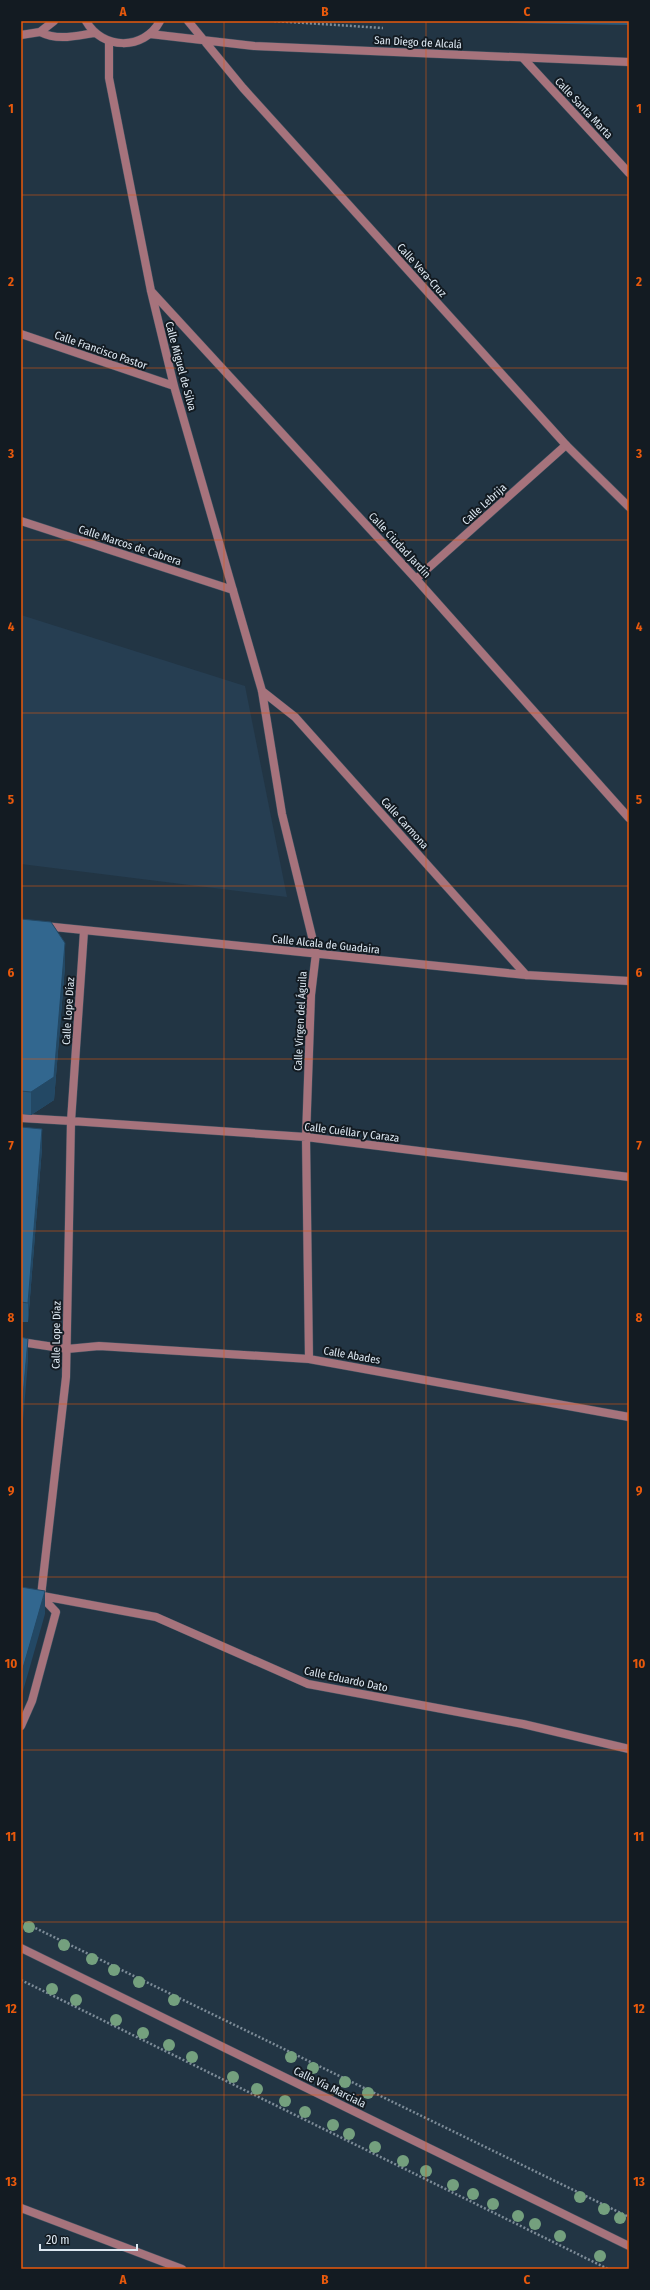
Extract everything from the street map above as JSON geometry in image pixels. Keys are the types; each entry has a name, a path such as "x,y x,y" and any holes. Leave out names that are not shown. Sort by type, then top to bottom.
{"street":[{"path":"21,35 40,32 54,21"},
{"path":"86,21 94,33 109,42 130,43 150,34 160,21"},
{"path":"188,21 205,40"},
{"path":"40,32 50,37 66,37 94,33"},
{"name":"San Diego de Alcalá","path":"150,34 254,46 629,62"},
{"name":"Calle Vera-Cruz","path":"205,40 243,88 566,445 629,507"},
{"name":"Calle Miguel de Silva","path":"109,42 109,78 151,291 174,386 262,691"},
{"name":"Calle Santa Marta","path":"523,58 629,173"},
{"name":"Calle Ciudad Jardín","path":"151,291 416,579 629,818"},
{"name":"Calle Francisco Pastor","path":"21,334 174,386"},
{"name":"Calle Lebrija","path":"416,579 566,445"},
{"name":"Calle Marcos de Cabrera","path":"21,521 233,590"},
{"name":"Calle Virgen del Águila","path":"262,691 282,814 316,953 311,995 306,1137 310,1359"},
{"name":"Calle Carmona","path":"262,691 295,717 526,975"},
{"name":"Calle Alcala de Guadaira","path":"37,925 526,975 629,980"},
{"name":"Calle Lope Díaz","path":"41,1596 66,1377 71,1121 84,931"},
{"name":"Calle Cuéllar y Caraza","path":"21,1118 306,1137 629,1177"},
{"name":"Calle Abades","path":"21,1342 67,1349 99,1346 310,1359 629,1417"},
{"name":"Calle Eduardo Dato","path":"21,1592 156,1617 308,1684 523,1724 629,1749"},
{"path":"21,1726 32,1701 56,1612 41,1596"},
{"name":"Calle Vía Marciala","path":"21,1948 629,2246"},
{"path":"21,2208 182,2269"}],"path":[{"path":"21,1921 629,2217"},
{"path":"21,1980 608,2269"}],"shaded area":[{"path":"21,615 245,686 287,897 21,864"}],"building":[{"path":"21,919 51,922 65,943 54,1077 31,1092 21,1091"},
{"path":"21,1127 42,1129 28,1303 21,1302"},
{"path":"21,1337 28,1339 21,1420"},
{"path":"21,1587 45,1591 21,1675"}]}
